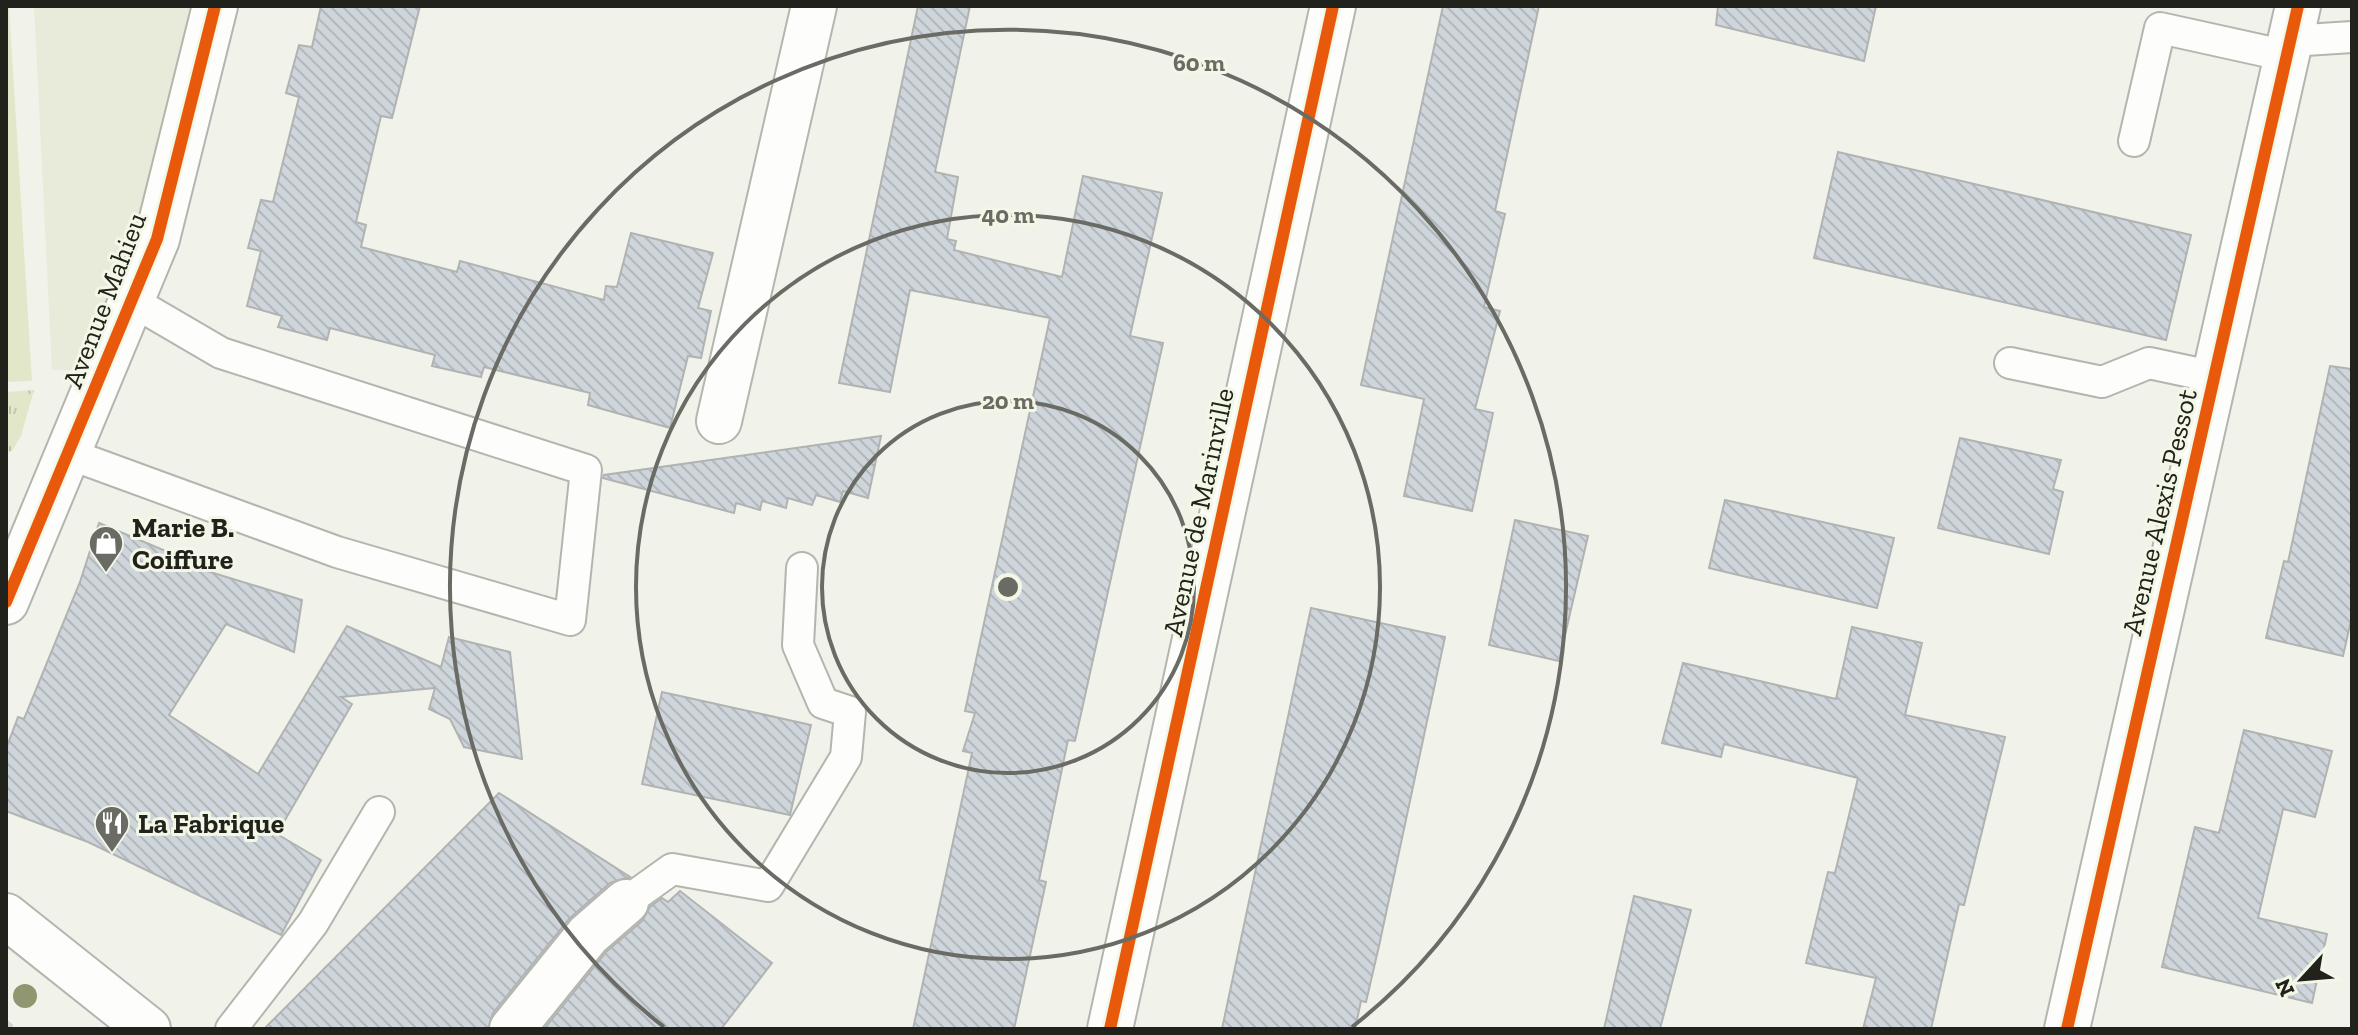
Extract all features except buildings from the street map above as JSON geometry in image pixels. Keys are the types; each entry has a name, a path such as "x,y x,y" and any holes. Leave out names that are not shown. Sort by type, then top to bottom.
{"street":[{"name":"Avenue Mahieu","path":"6,602 157,239 215,6"},
{"path":"719,421 814,6"},
{"name":"Avenue de Marinville","path":"1110,1029 1333,6"},
{"name":"Avenue Alexis Pessot","path":"2067,1029 2292,34"},
{"path":"512,1029 588,935 626,902"},
{"path":"6,916 148,1029"}],"lane":[{"path":"2134,141 2160,28 2352,37"},
{"path":"69,454 337,552 570,620 586,470 221,353 132,301"},
{"path":"2010,363 2102,382 2149,363 2215,377"},
{"path":"626,902 672,869 768,886 846,757 850,712 823,703 798,645 802,568"},
{"path":"231,1029 313,923 379,812"}],"path":[{"path":"6,1022 14,1029"}],"shaded area":[{"path":"34,6 202,6 148,207 83,370 52,370"}],"green space":[{"path":"6,6 9,6 32,381 6,382"},
{"path":"34,390 21,436 12,451 6,452 6,392"}],"cycle path":[{"path":"6,602 157,239 215,6"},
{"path":"1110,1029 1333,6"},
{"path":"2067,1029 2298,6"}],"place":[{"name":"Marie B. Coiffure","path":"106,574"},
{"name":"La Fabrique","path":"112,854"}]}
